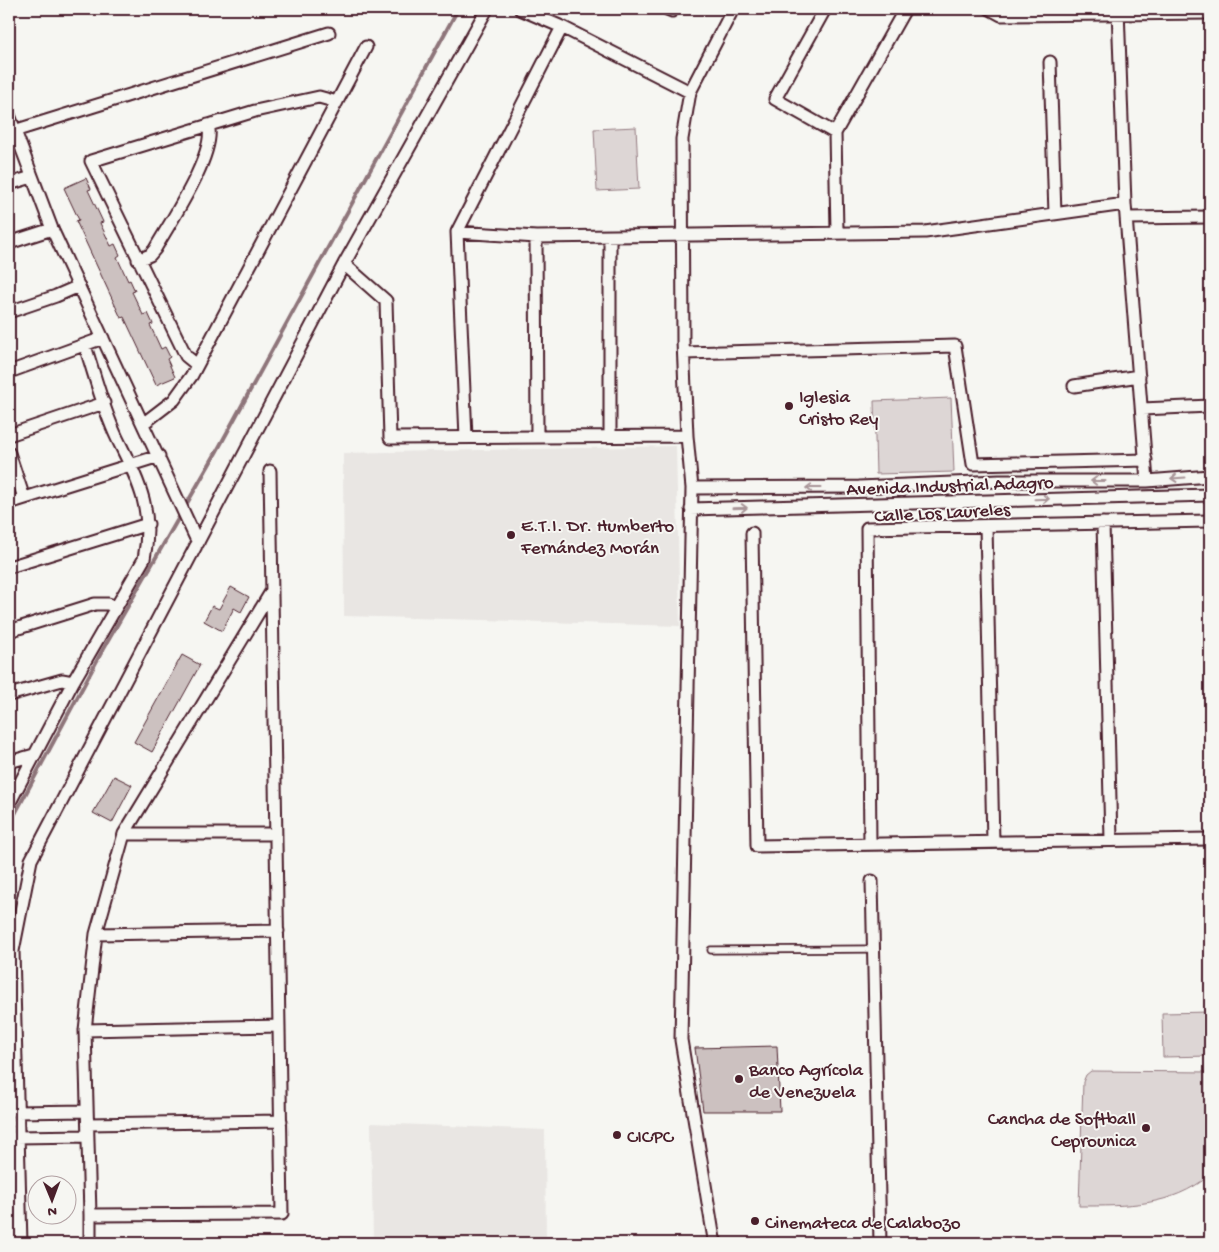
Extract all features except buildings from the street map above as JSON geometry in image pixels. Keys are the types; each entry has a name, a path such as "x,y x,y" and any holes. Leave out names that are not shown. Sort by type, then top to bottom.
{"street":[{"path":"21,1243 16,1137 13,951 31,860 344,264 487,9"},
{"path":"520,9 562,27 690,92"},
{"path":"717,1243 714,1239 682,1040 692,488 687,436 684,353 682,139 690,92 733,9"},
{"path":"825,9 774,99 835,133"},
{"path":"837,231 835,133 905,9"},
{"path":"990,9 1001,15 1210,12"},
{"path":"1119,12 1125,204 1147,480"},
{"path":"466,437 458,232 562,27"},
{"path":"14,131 329,33"},
{"path":"144,423 174,400 197,365 366,47"},
{"path":"1050,62 1056,214"},
{"path":"197,365 186,356 91,160 254,111 319,97 337,102"},
{"path":"9,115 52,229 144,423 198,543"},
{"path":"138,260 150,255 155,250 203,161 211,137 208,125"},
{"path":"9,184 32,177"},
{"path":"458,232 536,237 837,231 925,232 1125,204"},
{"path":"1126,218 1210,217"},
{"path":"9,243 52,229"},
{"path":"536,237 537,437"},
{"path":"610,237 610,436"},
{"path":"344,264 386,301 390,438 687,436"},
{"path":"9,312 79,286"},
{"path":"9,372 103,338"},
{"path":"9,804 73,682 144,559 148,537 148,524 143,496 131,464 116,437 85,346"},
{"path":"684,353 955,346 972,464 1146,460"},
{"path":"1074,386 1139,376"},
{"path":"9,435 104,403"},
{"path":"1142,410 1210,406"},
{"path":"9,453 24,498"},
{"path":"9,503 159,456"},
{"path":"90,1215 282,1214 270,471"},
{"name":"Avenida Industrial Adagro","path":"692,488 859,487 999,481 1147,480 1210,476"},
{"name":"Avenida Industrial Adagro","path":"691,509 1210,494"},
{"name":"Calle Los Laureles","path":"870,844 868,528 1210,521"},
{"path":"1103,523 1111,840"},
{"path":"9,567 148,524"},
{"path":"986,526 994,842"},
{"path":"752,533 757,846 1210,839"},
{"path":"90,1243 85,1030 96,934 124,834 271,592"},
{"path":"9,631 95,604 108,604 116,607"},
{"path":"9,695 62,680 73,682"},
{"path":"9,762 34,755"},
{"path":"124,834 276,834"},
{"path":"872,882 880,1243"},
{"path":"96,934 278,930"},
{"path":"85,1030 279,1026"},
{"path":"16,1112 87,1111"},
{"path":"88,1124 281,1120"},
{"path":"16,1137 88,1136"}],"lane":[{"path":"711,950 873,949"}],"shaded area":[{"path":"636,127 639,189 597,191 594,129"},
{"path":"951,398 954,472 876,474 874,401"},
{"name":"E.T.I. Dr. Humberto Fernández Morán","path":"676,446 680,626 344,616 343,453"},
{"path":"1210,1012 1210,1056 1163,1057 1162,1013"},
{"name":"Cancha de Softball Ceprounica","path":"1091,1071 1210,1072 1210,1175 1195,1186 1164,1199 1131,1205 1079,1206 1083,1082 1086,1075"},
{"path":"371,1123 545,1130 546,1243 373,1243"}],"waterway":[{"path":"9,825 101,653 217,451 458,9"}],"place":[{"name":"Iglesia Cristo Rey","path":"789,406"},
{"name":"E.T.I. Dr. Humberto Fernández Morán","path":"511,535"},
{"name":"Banco Agrícola de Venezuela","path":"739,1079"},
{"name":"Cancha de Softball Ceprounica","path":"1146,1128"},
{"name":"CICPC","path":"617,1135"},
{"name":"Cinemateca de Calabozo","path":"755,1221"}]}
